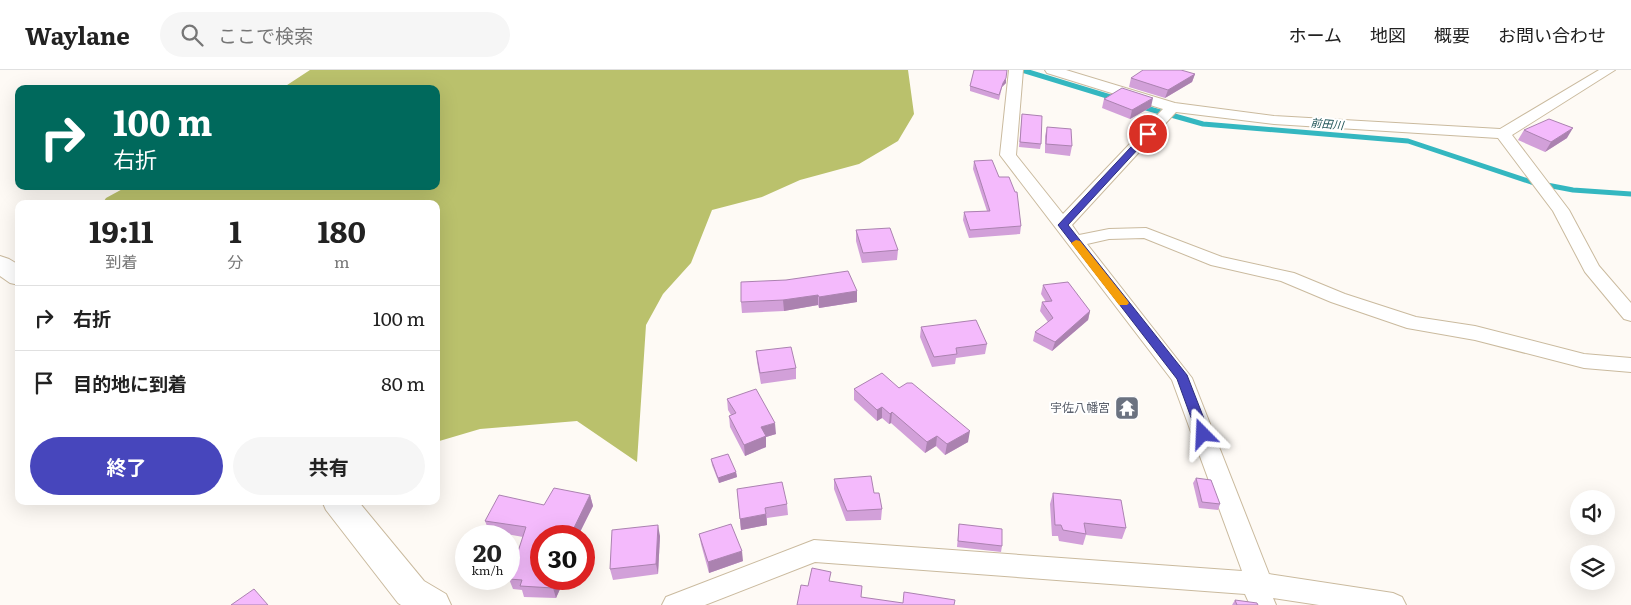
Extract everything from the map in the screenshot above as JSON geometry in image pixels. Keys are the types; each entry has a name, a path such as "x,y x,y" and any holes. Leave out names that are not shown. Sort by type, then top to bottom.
{"main road":[{"path":"0,264 15,274"},
{"path":"341,505 411,592 433,605"}],"street":[{"path":"1016,70 1008,155 1182,378 1258,590"},
{"path":"1052,70 1172,108 1274,120 1503,134 1608,70"},
{"path":"1068,233 1172,108"},
{"path":"1503,134 1561,210 1591,268 1631,315"},
{"path":"1068,233 1146,233 1218,261 1287,277 1338,298 1414,323 1475,333 1584,361 1631,365"},
{"path":"675,605 814,551 1258,590 1393,605"}],"green space":[{"path":"310,70 908,70 914,114 898,141 859,164 800,180 762,197 712,210 691,263 663,294 646,325 637,462 577,421 480,429 440,441 440,200 105,200 121,190 440,190 440,85 287,85"}],"building":[{"path":"974,70 1007,70 999,95 970,86"},
{"path":"1143,70 1181,70 1195,74 1168,90 1131,78"},
{"path":"1122,88 1153,98 1132,110 1104,99"},
{"path":"1022,114 1042,116 1041,144 1020,142"},
{"path":"1549,119 1573,128 1551,142 1524,130"},
{"path":"1047,127 1071,129 1072,146 1046,144"},
{"path":"992,160 999,177 1009,177 1015,192 1017,192 1021,226 970,230 964,212 990,211 974,161"},
{"path":"890,228 898,250 863,253 856,230"},
{"path":"848,271 857,291 819,297 818,295 783,300 741,302 741,282 786,280"},
{"path":"1068,282 1090,311 1055,342 1035,332 1053,318 1042,302 1052,301 1043,285"},
{"path":"976,320 987,344 956,348 957,354 934,357 921,327"},
{"path":"791,347 796,368 760,373 756,351"},
{"path":"882,373 899,388 907,383 912,383 970,431 947,444 937,436 927,442 892,412 890,414 882,407 877,410 854,389"},
{"path":"756,389 775,423 761,427 766,436 744,445 729,416 736,413 727,399"},
{"path":"728,454 736,472 718,478 711,459"},
{"path":"871,476 874,493 879,493 882,509 847,511 834,479"},
{"path":"1196,478 1211,480 1220,504 1202,502"},
{"path":"782,482 787,504 765,508 766,514 740,519 737,489"},
{"path":"554,488 590,495 575,525 530,525 530,587 520,586 522,580 520,580 520,545 526,527 485,521 499,495 544,505"},
{"path":"1053,493 1121,500 1126,528 1084,523 1086,534 1063,530 1061,525 1055,525"},
{"path":"731,524 742,551 708,562 699,534"},
{"path":"959,524 1002,529 1002,546 958,541"},
{"path":"658,525 656,564 610,569 612,530"},
{"path":"812,568 831,572 829,581 862,586 861,597 903,603 904,592 955,600 954,605 797,605 801,585 808,586"},
{"path":"254,589 268,605 231,605"},
{"path":"1235,600 1257,603 1258,605 1237,605"}],"waterway":[{"name":"前田川","path":"1022,70 1117,99"},
{"name":"前田川","path":"1139,106 1203,124 1408,141 1531,182 1573,190 1631,194"}],"slow traffic":[{"path":"1076,243 1123,303"}],"place":[{"name":"宇佐八幡宮","path":"1127,408"}],"route":[{"path":"1148,134 1063,225 1182,378 1203,434"}]}
